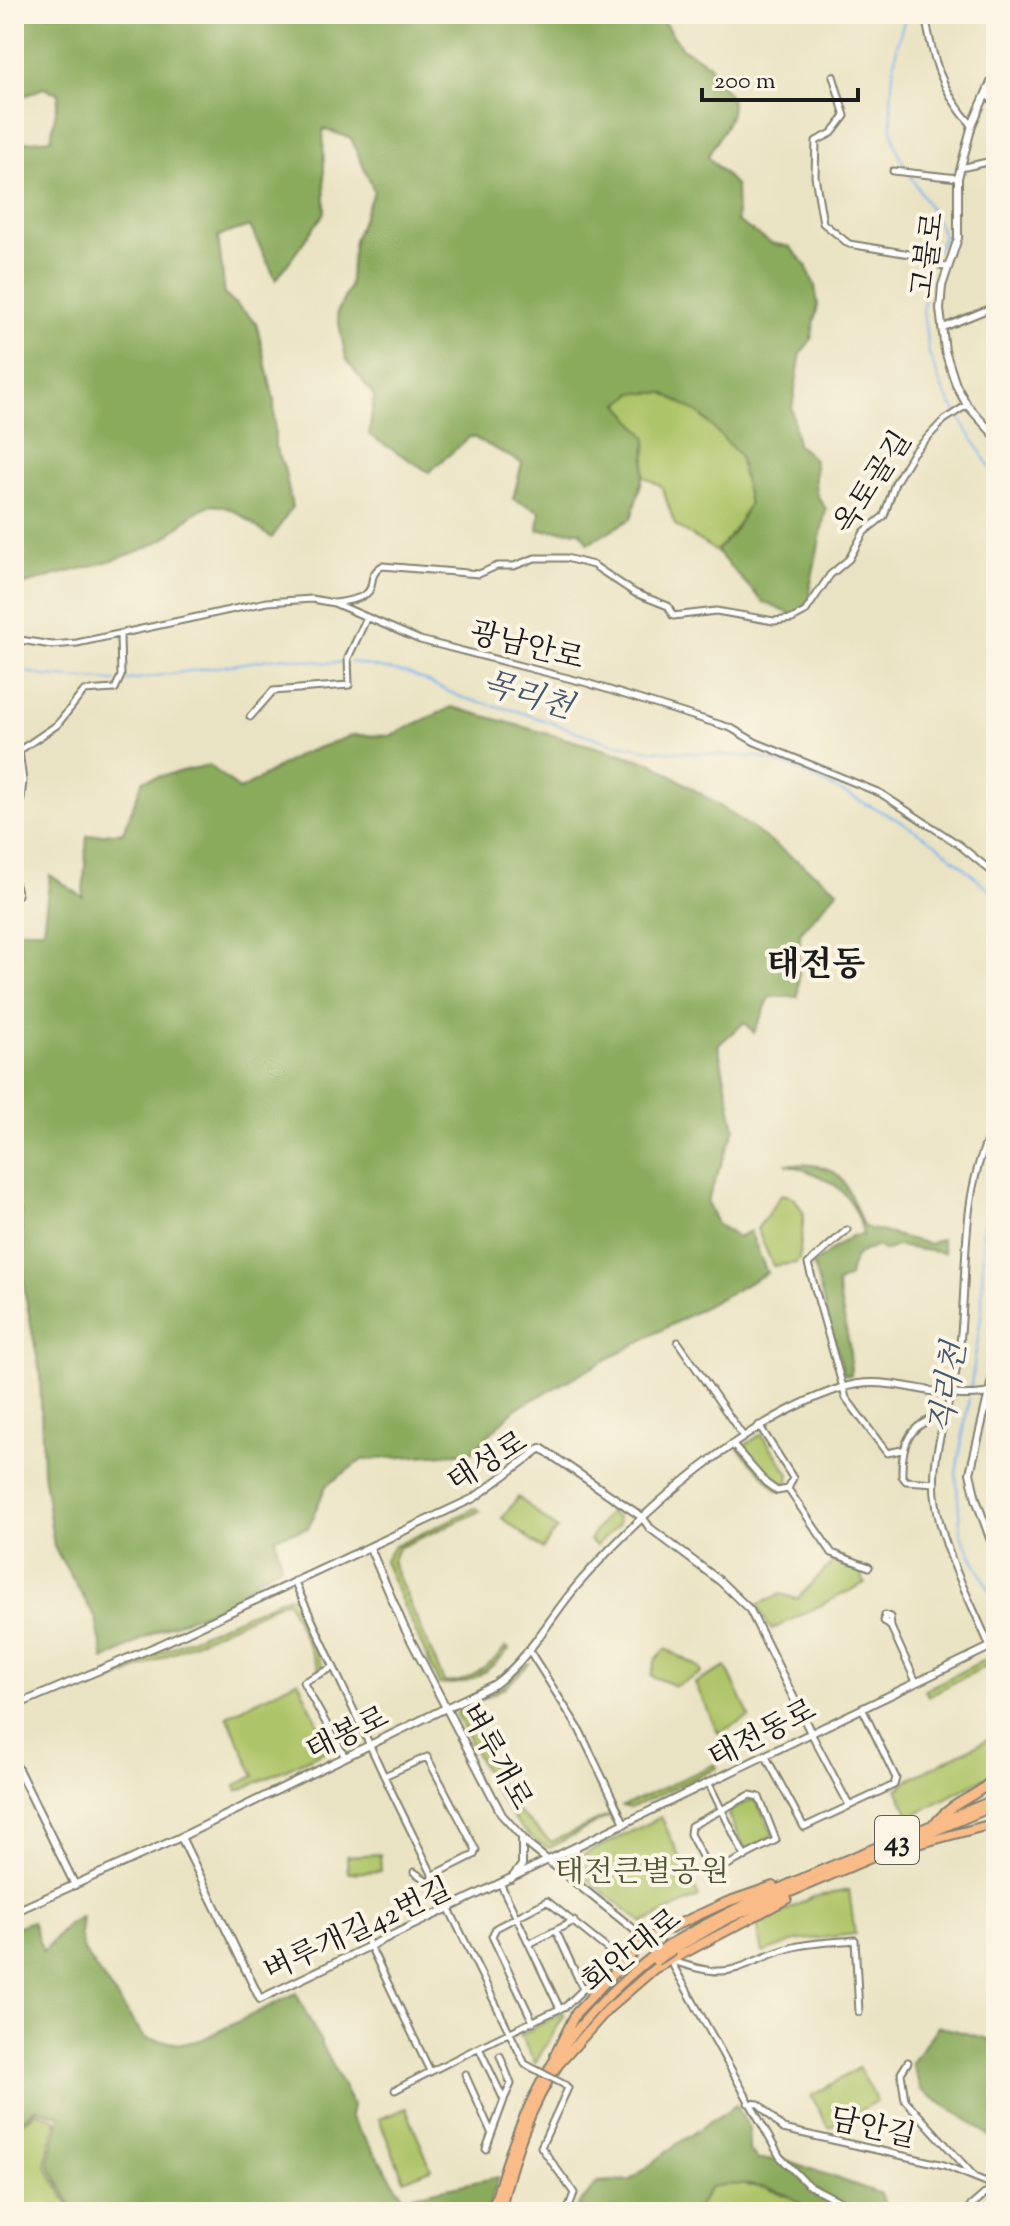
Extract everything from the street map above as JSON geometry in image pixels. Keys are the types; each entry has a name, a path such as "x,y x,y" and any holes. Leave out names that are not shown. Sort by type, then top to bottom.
{"highway":[{"path":"934,1824 945,1812 985,1787 996,1775"},
{"name":"회안대로","path":"500,2212 523,2134 558,2065 617,1994 670,1947 800,1884 996,1799"},
{"name":"회안대로","path":"800,1884 996,1805"},
{"path":"889,1849 996,1823"},
{"path":"555,2055 576,2013 646,1939 727,1902 800,1884"},
{"path":"660,1956 800,1884"},
{"name":"회안대로","path":"492,2212 516,2131 555,2055 588,2013 660,1956"}],"street":[{"path":"815,14 840,14"},
{"path":"925,14 938,71 950,96 972,125"},
{"name":"고불로","path":"995,434 964,408 948,363 941,296 958,238 958,178 972,125 996,71"},
{"path":"833,76 845,116 832,133 816,141 815,176 823,223 849,244 916,255 948,268"},
{"path":"987,95 996,104"},
{"path":"961,168 996,160"},
{"path":"893,171 958,178"},
{"path":"942,328 996,306"},
{"name":"옥토골길","path":"334,603 366,597 372,589 375,572 382,566 479,574 497,566 556,557 593,565 635,593 668,606 673,616 716,611 774,621 792,619 810,608 830,575 849,559 864,532 884,516 908,459 944,420 964,408"},
{"name":"광남안로","path":"14,639 52,645 120,636 267,602 299,599 334,603 440,646 587,683 731,728 755,742 880,793 958,844 996,875"},
{"path":"250,717 273,691 349,685 346,669 353,644 367,617"},
{"path":"14,857 23,781 16,752 57,725 84,691 112,691 117,687 121,676 120,636"},
{"path":"14,882 18,895"},
{"path":"996,1121 977,1174 966,1221 958,1360 935,1483 943,1532 994,1645 996,1662"},
{"path":"847,1230 808,1264 846,1398 887,1453 902,1450"},
{"path":"678,1342 743,1436"},
{"path":"996,1363 985,1394 970,1473 993,1535 996,1555"},
{"name":"태봉로","path":"14,1912 181,1837 495,1684 510,1672 580,1582 642,1517 759,1425 843,1387 888,1382 953,1395 996,1391"},
{"path":"935,1483 906,1481 902,1476 902,1450 924,1422 946,1415"},
{"path":"759,1425 793,1478 788,1489"},
{"path":"732,1444 766,1483 777,1491 788,1489"},
{"name":"태성로","path":"14,1706 144,1652 484,1493 541,1448 642,1517 650,1528 720,1581 750,1610 849,1805"},
{"path":"788,1489 832,1553 869,1567"},
{"name":"벼루개로","path":"370,1548 404,1627 489,1795 522,1839 646,1939"},
{"path":"294,1581 384,1776 525,2064 568,2088 541,2147 574,2193 567,2212"},
{"path":"891,1627 916,1682"},
{"name":"태전동로","path":"549,1861 994,1645"},
{"path":"528,1649 579,1729 625,1824"},
{"path":"333,1668 303,1682 345,1758"},
{"path":"766,1757 801,1826 807,1827 896,1780 862,1708"},
{"path":"384,1776 427,1757 476,1850 474,1855 432,1876"},
{"path":"14,1761 75,1885"},
{"path":"709,1784 745,1857"},
{"path":"750,1795 759,1797 777,1837 773,1843 745,1857 710,1871 690,1834 693,1823 750,1795"},
{"name":"벼루개길42번길","path":"181,1837 260,1999 549,1861"},
{"path":"509,1881 522,1865 522,1839"},
{"path":"571,1881 566,1862 580,1845"},
{"path":"414,1872 438,1888"},
{"path":"501,1885 560,2009"},
{"path":"395,2090 560,2009 612,1958 611,1952 547,1901 496,1928 492,1936 533,2022"},
{"path":"529,1944 574,1921"},
{"path":"360,1925 430,2071"},
{"path":"556,1931 583,1989"},
{"path":"646,1939 660,1956 747,2103 793,2172 825,2195 861,2212"},
{"path":"660,1956 703,1972 723,1973 794,1947 855,1940 859,2012"},
{"path":"479,2048 504,2100"},
{"path":"486,2149 511,2084 500,2056"},
{"path":"908,2062 901,2073 905,2100 975,2177"},
{"path":"465,2074 491,2132"},
{"name":"담안길","path":"747,2103 759,2104 783,2129 944,2165 995,2186"},
{"path":"964,2212 995,2186"}],"green space":[{"path":"14,14 658,14 682,48 710,65 731,100 730,116 708,157 736,186 737,221 771,243 790,247 806,265 815,286 818,305 811,340 801,353 792,408 797,445 814,461 816,491 826,509 807,604 793,615 763,602 716,551 733,533 749,504 739,455 701,415 664,393 634,393 619,404 647,438 643,476 631,519 588,543 580,531 538,530 540,511 513,499 522,463 471,436 429,472 369,435 374,396 346,359 337,313 349,288 354,240 374,191 351,138 323,129 325,212 276,280 250,226 218,236 225,295 256,322 274,400 275,447 284,467 292,507 272,538 234,511 211,506 196,512 169,536 145,549 14,588 14,143 51,139 59,93 43,88 27,95 14,94"},
{"path":"664,392 701,415 739,454 749,504 733,533 716,551 675,525 662,487 643,476 647,438 619,404 634,393"},
{"path":"452,707 653,763 729,812 838,890 800,933 798,997 770,997 754,1033 745,1022 718,1045 735,1128 707,1202 717,1224 737,1237 750,1231 767,1273 515,1409 472,1452 362,1460 326,1486 308,1528 275,1537 281,1566 260,1577 232,1602 159,1630 104,1660 96,1619 54,1547 43,1472 40,1372 25,1294 21,1210 14,1202 14,930 43,930 50,875 83,897 87,836 123,832 143,780 209,765 240,790 301,754 353,735 389,736"},
{"path":"786,1164 821,1167 840,1177 864,1227 929,1244 941,1239 944,1253 896,1246 885,1251 876,1246 870,1248 854,1260 849,1277 837,1284 850,1349 851,1375 844,1374 813,1264 851,1236 863,1235 859,1219 846,1195 837,1187"},
{"path":"782,1194 794,1197 804,1214 799,1259 796,1263 773,1266 757,1229"},
{"path":"762,1434 789,1474 787,1487 778,1491 739,1449"},
{"path":"518,1497 557,1529 542,1549 502,1518"},
{"path":"476,1508 481,1511 398,1548 392,1562 444,1682 469,1677 494,1660 506,1647 509,1649 478,1676 459,1683 439,1684 384,1561 393,1547"},
{"path":"609,1512 618,1518 619,1524 596,1546 589,1540"},
{"path":"834,1561 859,1571 865,1583 771,1630 757,1605 781,1594 797,1599"},
{"path":"288,1596 295,1597 323,1668 319,1670 287,1600 111,1681 109,1675"},
{"path":"666,1649 699,1667 702,1673 675,1686 651,1676 656,1659"},
{"path":"986,1659 990,1664 928,1696 925,1690"},
{"path":"525,1664 529,1664 506,1687 463,1709 500,1785 516,1810 551,1842 612,1814 550,1848 535,1840 507,1809 457,1715 459,1708 504,1685"},
{"path":"726,1667 750,1717 718,1733 695,1683"},
{"path":"298,1680 330,1749 238,1791 236,1785 255,1776 227,1716"},
{"path":"996,1735 994,1773 910,1817 897,1789 903,1786 902,1783"},
{"path":"715,1764 717,1768 630,1808 623,1806"},
{"path":"752,1799 774,1835 749,1850 745,1849 728,1815 731,1810"},
{"name":"태전큰별공원","path":"661,1817 699,1897 643,1923 572,1867 575,1859"},
{"path":"380,1854 381,1871 348,1873 347,1856"},
{"path":"849,1890 855,1934 795,1941 763,1953 757,1925 813,1897"},
{"path":"82,1916 80,1935 84,1951 145,2038 181,2044 201,2040 296,1993 352,2104 350,2117 404,2197 498,2177 488,2212 75,2212 48,2163 60,2116 37,2108 14,2127 14,1928 32,1921 43,1952 69,1923"},
{"path":"563,2012 564,2016 535,2063 520,2035"},
{"path":"938,2026 996,2041 996,2143 980,2128 921,2090 912,2063"},
{"path":"859,2068 877,2101 829,2128 811,2096"},
{"path":"736,2105 749,2128 749,2151 758,2160 786,2160 881,2194 886,2207 906,2212 809,2212 776,2191 736,2185 710,2187 695,2212 579,2212 577,2207 598,2182 631,2180 674,2146"},
{"path":"406,2108 431,2169 404,2180 379,2119"},
{"path":"37,2111 56,2119 45,2164 73,2212 14,2212 14,2130"},
{"path":"732,2183 766,2188 800,2201 785,2212 695,2212 710,2187"}],"waterway":[{"name":"직리천","path":"907,14 892,81 893,135 902,160 944,237 926,268 923,311 929,354 943,391 996,477"},
{"name":"목리천","path":"122,681 284,657 345,662"},
{"name":"목리천","path":"351,662 410,674 463,698 517,711 608,742 651,750 758,757 792,767 902,822 939,846 996,895"},
{"name":"목리천","path":"14,669 45,676 116,681"},
{"name":"직리천","path":"970,1392 982,1310 983,1226 996,1172"},
{"name":"직리천","path":"969,1399 956,1474 961,1535 996,1603"}],"district":[{"name":"태전동","path":"816,963"}]}
